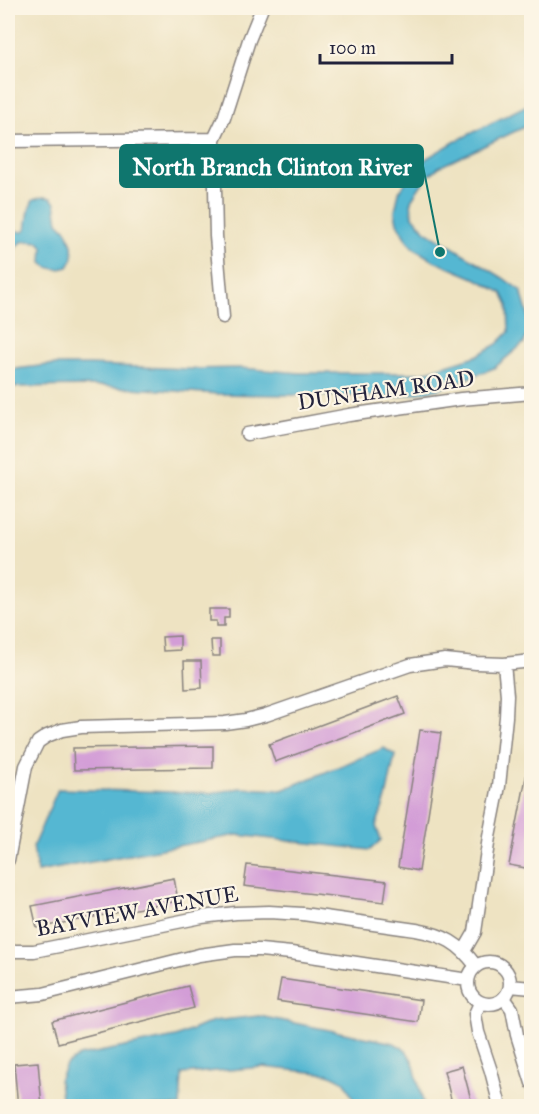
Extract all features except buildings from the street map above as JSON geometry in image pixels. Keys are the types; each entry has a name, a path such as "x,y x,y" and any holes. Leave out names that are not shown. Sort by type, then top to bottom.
{"street":[{"path":"223,317 216,236 214,139 224,118 249,40 262,8"},
{"path":"8,141 214,139"},
{"name":"DUNHAM ROAD","path":"247,434 348,415 461,399 531,393"},
{"path":"8,860 26,766 38,742 54,733 70,728 90,726 200,724 246,720 410,664 445,660 476,663 531,661"},
{"path":"464,951 475,932 499,786 507,710 504,663"},
{"name":"BAYVIEW AVENUE","path":"8,951 34,951 202,917 252,912 303,915 438,935 464,951 477,966"},
{"path":"8,997 43,994 199,955 235,950 291,953 468,980"},
{"path":"492,962 502,967 508,975 509,990 500,1002 490,1005 480,1003 470,993 468,980 471,972 477,966 481,963 492,962"},
{"path":"510,986 531,988"},
{"path":"504,998 512,1010 531,1083"},
{"path":"480,1003 475,1014 478,1032 500,1107"}],"water":[{"path":"531,103 531,124 439,167 425,179 411,200 412,215 426,231 521,291 528,315 529,331 524,343 494,368 440,389 397,397 218,394 102,386 8,387 8,370 48,365 240,368 300,373 421,373 476,356 497,344 509,332 508,305 502,293 479,280 434,261 413,248 397,223 395,211 399,192 411,174 427,158"},
{"path":"43,197 51,198 55,203 58,222 67,231 72,245 73,258 68,267 54,269 42,263 43,247 39,242 29,241 18,244 12,258 8,259 8,219 16,231 23,232 26,229 33,200"},
{"path":"384,748 395,755 386,798 376,826 381,840 370,850 237,835 37,872 33,846 58,789 212,793 240,788 282,790"},
{"path":"259,1016 394,1043 406,1050 413,1062 424,1106 355,1106 345,1082 329,1074 263,1067 182,1074 180,1106 62,1106 59,1080 66,1065 79,1056 176,1037 213,1021"}],"place":[{"name":"North Branch Clinton River","path":"440,252"}]}
